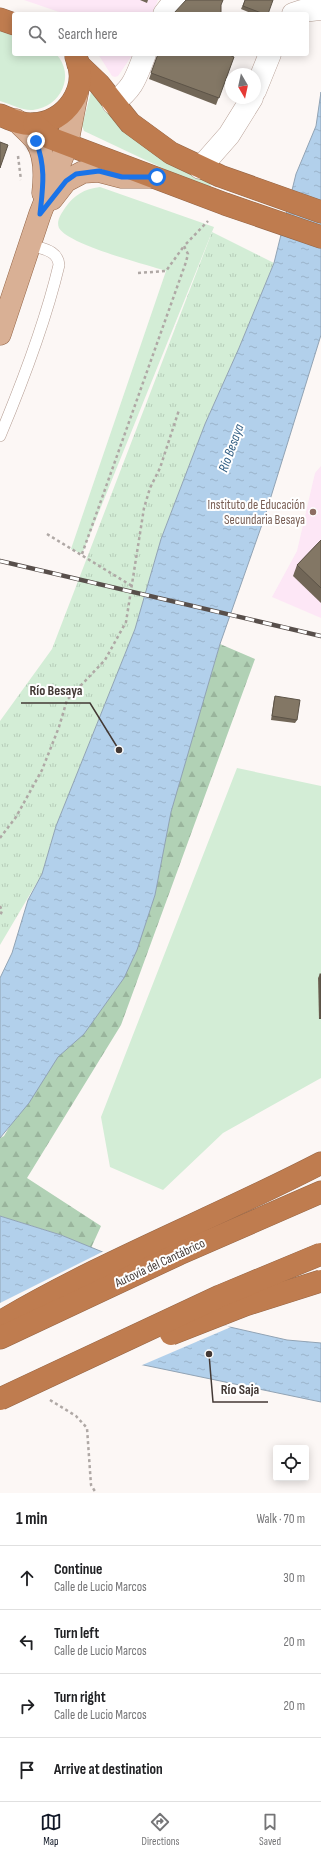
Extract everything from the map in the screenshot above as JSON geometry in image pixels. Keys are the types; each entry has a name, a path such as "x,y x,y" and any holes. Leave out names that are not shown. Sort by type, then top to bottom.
{"highway":[{"path":"0,19 12,23"},
{"path":"76,59 99,84 130,123 147,137 171,153 200,168 321,212"},
{"path":"17,120 49,121 62,115 77,94 79,82 76,59"},
{"path":"17,120 50,138 67,145 157,177 219,213 321,237"},
{"path":"0,1322 94,1273 268,1191 321,1163"},
{"name":"Autovía del Cantábrico","path":"0,1338 321,1192"},
{"path":"0,1399 220,1296 321,1254"},
{"path":"0,1399 45,1388 201,1321 321,1281"}],"main road":[{"path":"0,334 31,245 40,214 67,145 77,94"},
{"path":"17,120 36,141 43,161 44,178 40,214"},
{"path":"40,214 66,181 76,174 99,171 122,177 157,177"}],"street":[{"path":"166,12 175,0"},
{"path":"299,12 321,9"},
{"path":"113,103 132,85 144,56"},
{"path":"261,76 269,56"},
{"path":"200,168 229,135 248,104"}],"lane":[{"path":"0,436 24,378 43,320 59,263 53,253 31,245"}],"path":[{"path":"18,152 22,184"},
{"path":"138,273 166,270 184,246 209,220 219,213"},
{"path":"82,554 186,262 188,254 184,246"},
{"path":"0,838 16,817 42,770 59,727 67,700 105,660 126,622 132,586 135,554 144,508 150,488 160,468 179,410"},
{"path":"47,534 82,554 132,586"},
{"path":"0,906 2,911 0,916"},
{"path":"45,1398 76,1416 87,1428 91,1485 96,1493"}],"shaded area":[{"path":"24,0 158,0 153,12 59,12"},
{"path":"99,56 132,56 118,76 112,76"},
{"name":"Instituto de Educación Secundaria Besaya","path":"321,466 321,618 272,597 297,551 315,473"}],"green space":[{"path":"0,31 12,35 12,56 58,56 62,62 65,71 65,80 58,96 51,103 43,108 29,110 0,101"},
{"path":"92,88 210,183 211,187 175,174 84,131 82,126"},
{"path":"100,187 214,227 82,554 71,549 166,271 108,253 77,241 59,228 59,218 72,200 84,191"},
{"path":"212,232 274,263 239,348 205,424 161,539 135,629 56,826 42,874 0,945 0,721 52,649"},
{"path":"220,644 255,659 121,1025 27,1178 101,1226 91,1248 61,1235 0,1216 0,1138 4,1136 128,923"},
{"path":"237,768 321,786 321,1078 223,1133 163,1190 110,1167 101,1117"}],"water":[{"path":"321,92 321,335 265,516 220,644 171,812 155,895 137,950 124,978 84,1034 58,1057 29,1103 0,1138 0,978 12,953 28,900 42,874 56,826 135,629 161,539 205,424 239,348 274,263 296,174 316,126"},
{"path":"0,1216 61,1235 110,1255 212,1323 287,1340 321,1343 321,1402 134,1363 0,1321"}],"pier":[{"path":"104,1251 167,1281 213,1322 231,1327 140,1366 66,1347 12,1325 0,1324 0,1303"}],"building":[{"path":"186,0 223,0 221,12 175,12"},
{"path":"245,0 273,0 269,12 259,12 243,6"},
{"path":"157,56 234,57 230,68 225,68 225,82 219,98 151,73"},
{"path":"0,142 8,145 0,168"},
{"path":"321,540 321,588 297,565"},
{"path":"275,696 300,700 297,720 272,716"},
{"path":"321,974 321,1016 320,1016"}],"railway":[{"path":"0,561 321,636"}],"place":[{"name":"Instituto de Educación Secundaria Besaya","path":"313,512"},
{"name":"Río Besaya","path":"119,750"},
{"name":"Río Saja","path":"209,1354"}],"route":[{"path":"36,141 43,161 44,173 40,214 66,181 76,174 99,171 122,177 157,177"}]}
